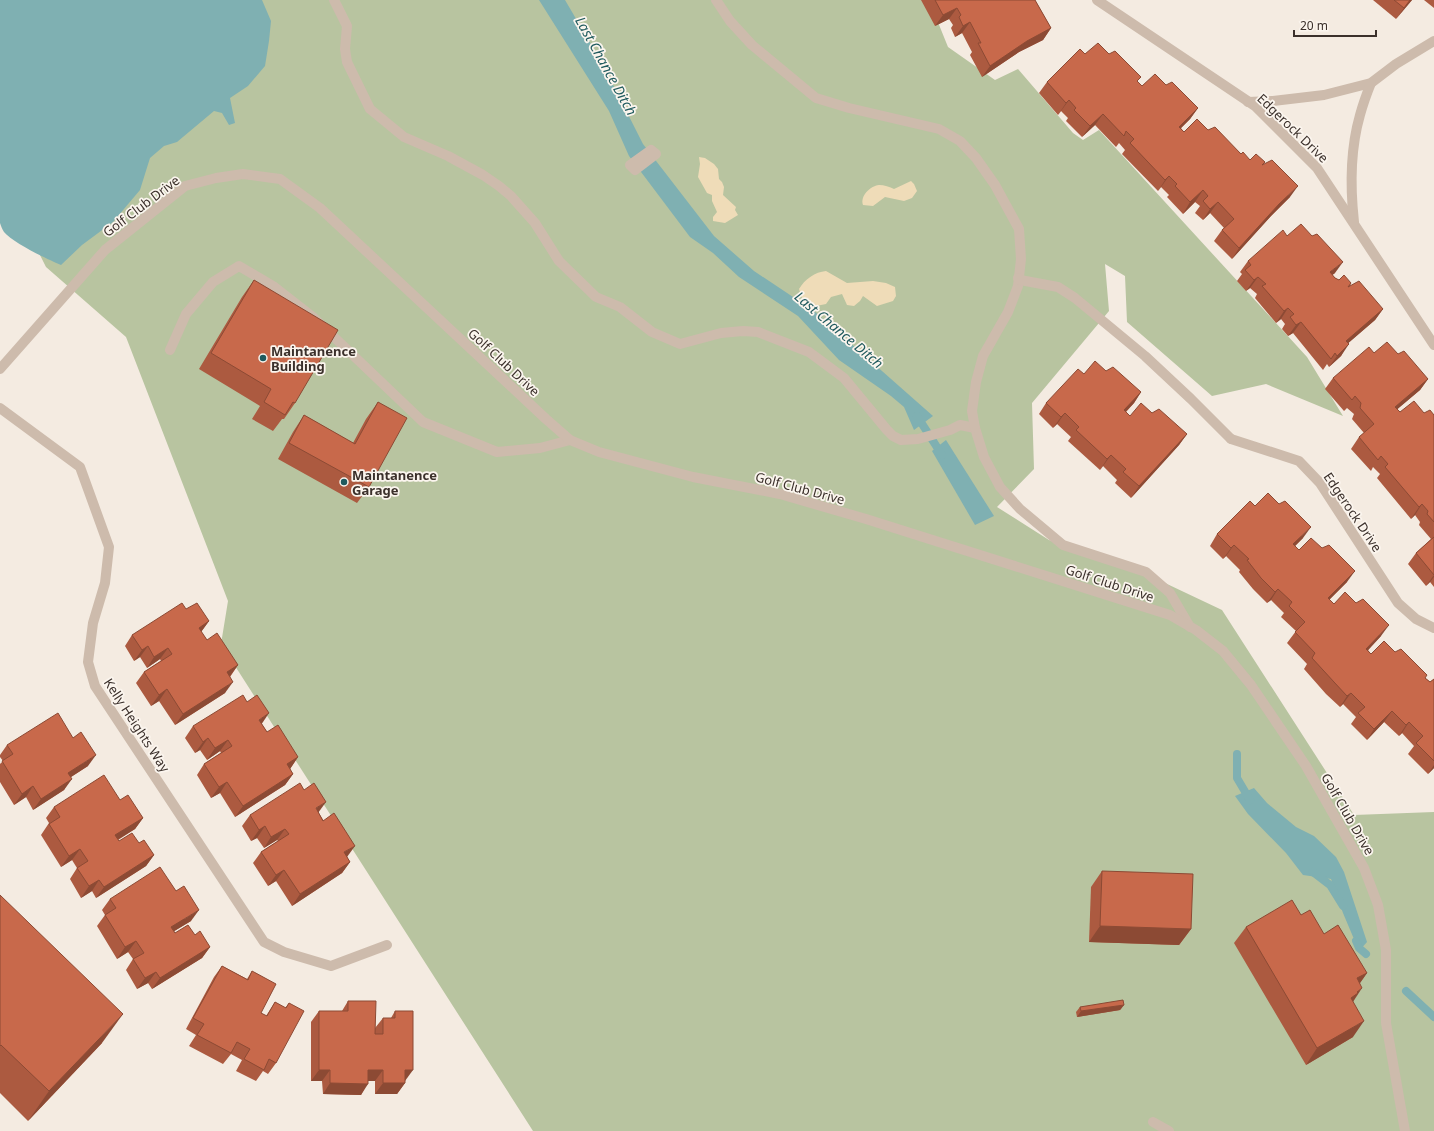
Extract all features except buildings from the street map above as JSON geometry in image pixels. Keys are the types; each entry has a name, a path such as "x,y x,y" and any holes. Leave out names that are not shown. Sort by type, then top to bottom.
{"street":[{"path":"334,0 347,26 345,49 347,62 370,109 404,137 448,156 499,186 511,196 534,223 559,261 596,297 620,307 652,332 680,344 721,333 743,331 758,332 809,352 844,378 893,436 901,440 918,439 950,430 960,425 975,428"},
{"path":"716,0 730,21 752,45 816,98 856,110 939,129 960,141 976,158 995,185 1019,229 1021,259 1018,286 1008,312 994,334 983,356 976,382 972,411 975,428 984,457 1000,487 1020,509 1063,545 1146,572 1170,593 1190,627"},
{"name":"Edgerock Drive","path":"1097,0 1255,106 1317,168 1434,345"},
{"path":"1248,102 1273,101 1324,95 1371,83 1396,64 1434,41"},
{"path":"1354,224 1351,170 1354,142 1360,115 1371,83"},
{"name":"Golf Club Drive","path":"0,369 105,250 185,186 216,178 243,174 280,179 320,208 570,440 606,454 693,477 780,494 866,519 1170,615 1190,627 1223,651 1250,686 1306,766 1364,868 1378,905 1386,950 1386,1023 1405,1131"},
{"path":"170,350 186,314 213,282 239,266 272,286 314,318 422,422 497,452 540,448 570,440"},
{"name":"Edgerock Drive","path":"1018,278 1020,280 1058,286 1075,298 1145,356 1191,399 1230,439 1299,461 1320,483 1398,603 1416,619 1434,628"},
{"name":"Kelly Heights Way","path":"0,408 80,467 109,547 105,583 93,623 88,662 95,686 264,942 284,952 330,966 387,945"},
{"path":"1153,1122 1168,1131"}],"green space":[{"path":"0,0 929,0 948,47 995,80 1018,69 1073,133 1083,140 1099,130 1307,357 1343,416 1266,384 1212,396 1127,322 1125,276 1105,264 1109,311 1032,403 1034,469 997,507 1049,540 1129,566 1222,610 1354,815 1434,812 1434,1131 533,1131 221,644 228,601 126,337 46,267 0,175"}],"sand":[{"path":"699,157 705,158 714,164 718,169 719,179 724,187 723,195 736,207 735,210 738,215 725,223 713,221 713,217 717,212 712,201 712,195 707,193 698,177 700,164"},
{"path":"911,181 917,191 912,198 904,201 885,197 873,206 863,205 862,202 864,195 872,187 881,185 894,189"},
{"path":"826,271 847,283 873,281 886,283 895,287 896,296 893,301 877,306 863,296 854,306 847,305 842,294 831,297 826,304 816,306 806,304 799,289 804,282 811,277"}],"water":[{"path":"0,0 262,0 271,21 265,66 248,86 230,98 235,123 229,125 222,113 214,111 177,142 164,146 150,158 140,190 113,222 82,245 61,265 15,241 4,232 0,223"},
{"path":"539,0 565,0 602,63 643,144 714,236 754,271 814,311 933,416 914,430 904,407 891,396 839,360 798,316 739,277 713,253 690,237 629,156 609,111"},
{"path":"946,440 994,516 975,525 932,451"},
{"path":"1254,788 1267,803 1296,827 1314,836 1336,857 1344,872 1367,942 1359,951 1331,879 1303,875 1286,853 1248,814 1235,796"}],"waterway":[{"name":"Last Chance Ditch","path":"917,416 942,455"},
{"name":"Last Chance Ditch","path":"1237,754 1237,778 1250,800"},
{"name":"Last Chance Ditch","path":"1313,872 1330,885 1343,906"},
{"name":"Last Chance Ditch","path":"1356,941 1359,948 1366,954"},
{"name":"Last Chance Ditch","path":"1406,991 1434,1017"}],"place":[{"name":"Maintanence Building","path":"263,358"},
{"name":"Maintanence Garage","path":"344,482"}]}
